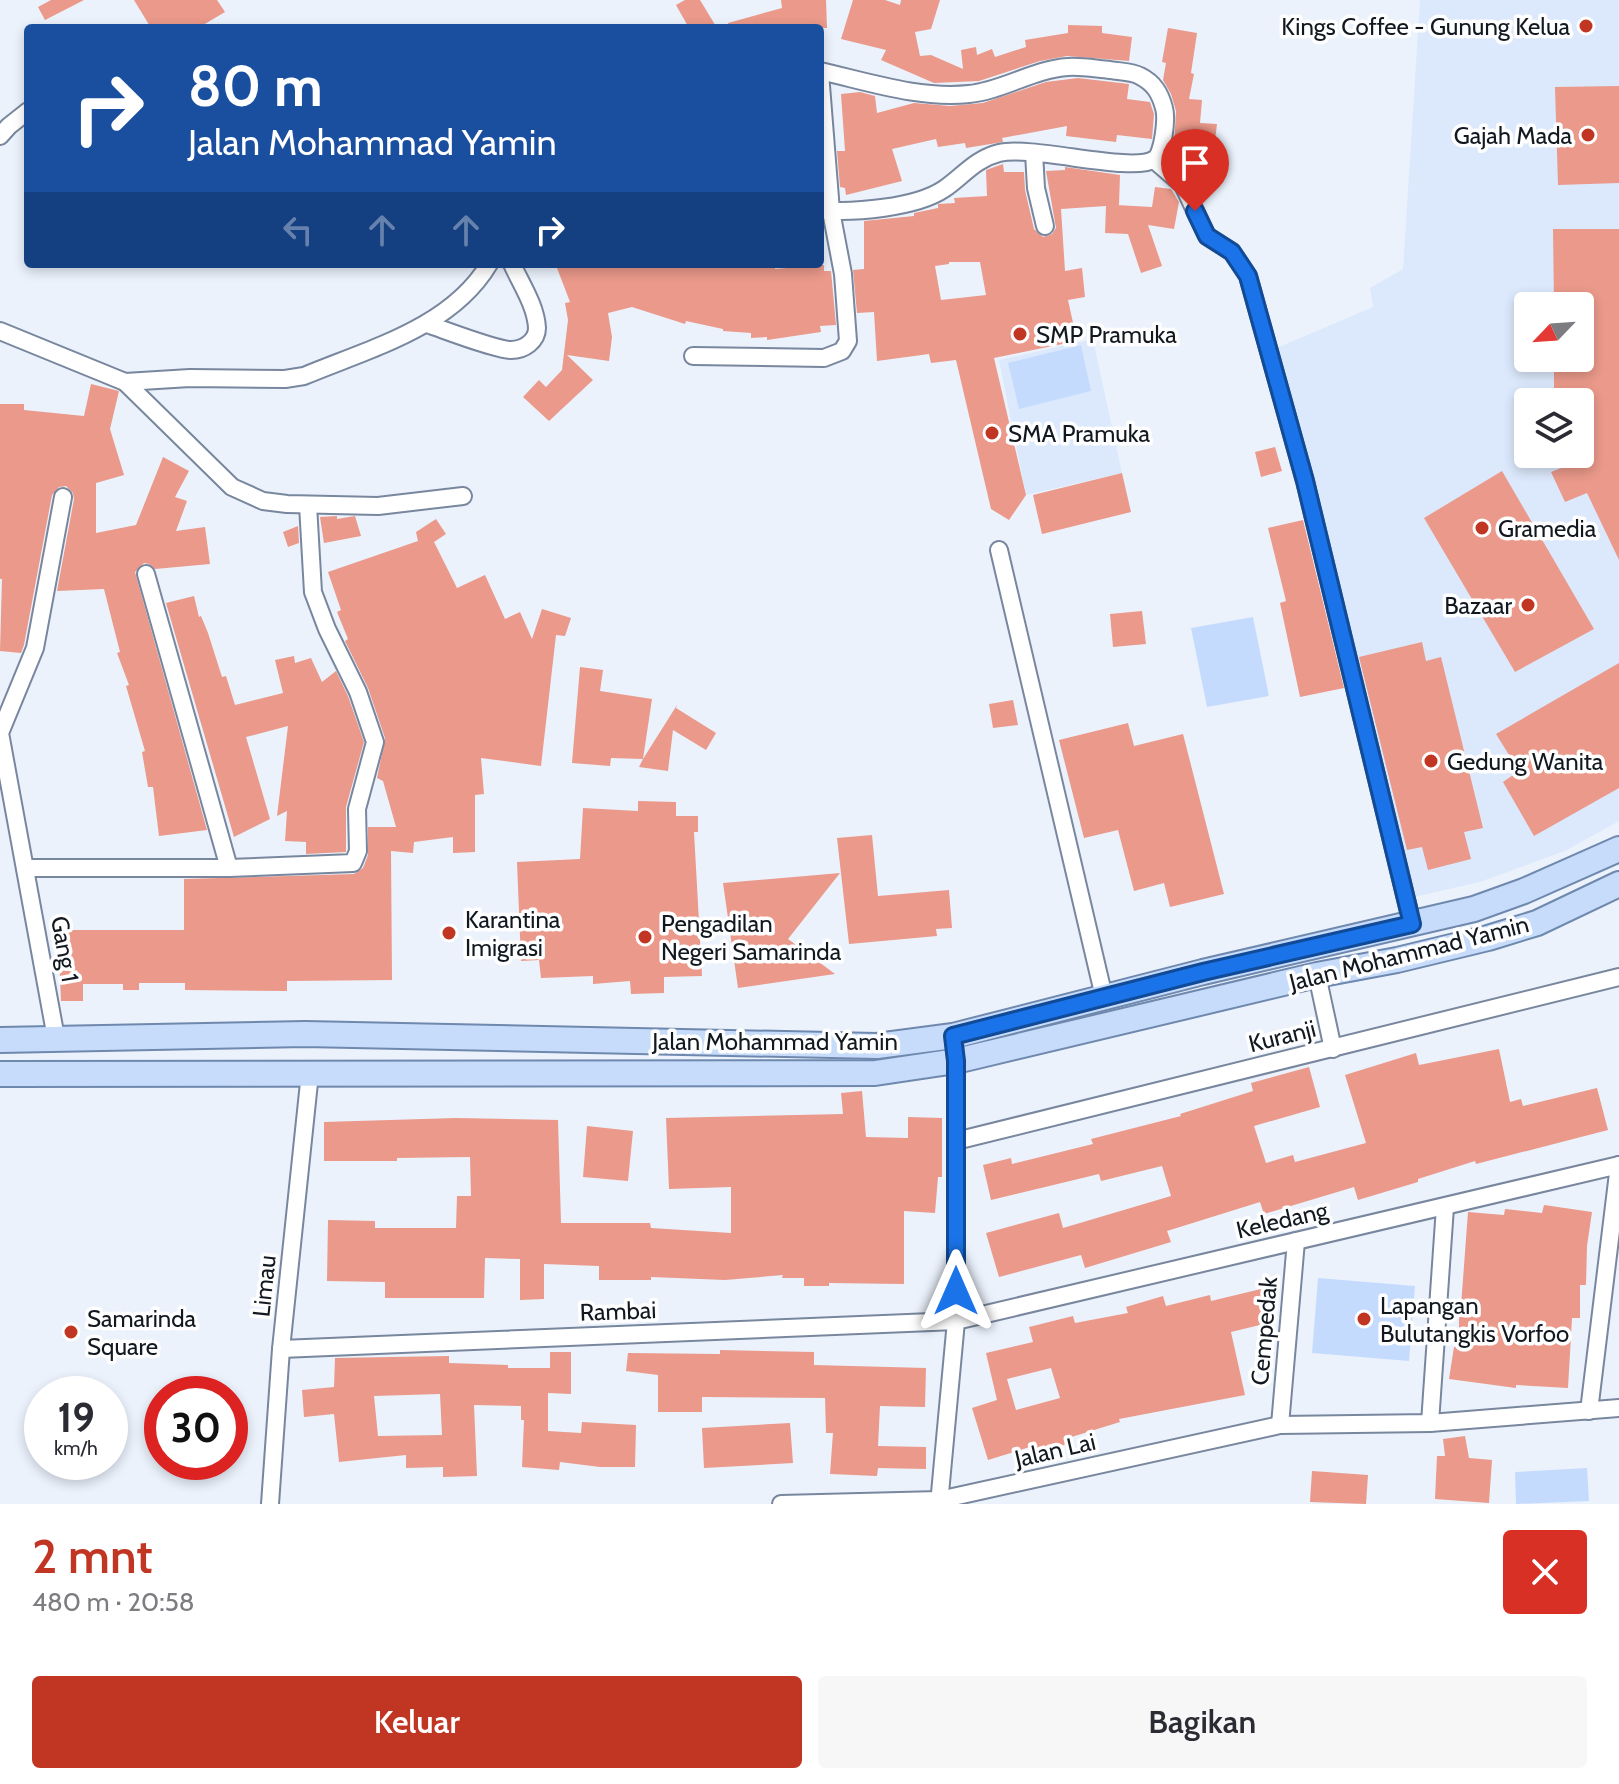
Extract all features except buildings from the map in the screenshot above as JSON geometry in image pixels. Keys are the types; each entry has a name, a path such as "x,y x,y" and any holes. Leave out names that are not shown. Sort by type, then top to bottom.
{"main road":[{"name":"Jalan Mohammad Yamin","path":"0,1040 305,1034 877,1046 953,1036 1474,909 1524,891 1619,849"},
{"name":"Jalan Mohammad Yamin","path":"0,1074 875,1073 956,1061 1317,975 1488,938 1537,923 1619,884"},
{"path":"953,1036 956,1061"}],"street":[{"path":"824,73 928,95 971,94 1066,67 1137,74 1153,84 1166,113 1160,154 1154,160 1129,163 1003,152 979,159 941,191 915,200 877,208 825,210"},
{"path":"0,136 24,115"},
{"path":"1034,153 1036,188 1045,226"},
{"path":"1154,160 1183,185 1207,236 1232,252 1248,276 1305,481 1412,924"},
{"path":"693,356 824,358 842,351 848,341 843,274 825,210 824,182"},
{"path":"125,382 304,376 427,324 465,293 486,268"},
{"path":"427,324 510,350 532,342 537,332 534,312 514,268"},
{"path":"0,331 125,382 232,487 263,501 378,506 463,496"},
{"name":"Gang 1","path":"56,1038 0,733 35,648 63,497"},
{"path":"25,868 229,868 353,863 358,851 357,809 375,742 358,692 327,629 313,592 308,505"},
{"path":"999,550 1104,997"},
{"path":"146,574 229,868"},
{"path":"1317,975 1333,1049"},
{"name":"Kuranji","path":"956,1141 1619,977"},
{"path":"939,1502 956,1321 956,1061"},
{"name":"Limau","path":"270,1504 281,1349 310,1073"},
{"path":"1589,1411 1619,1165"},
{"name":"Keledang","path":"956,1321 1619,1165"},
{"path":"1430,1423 1445,1207"},
{"name":"Cempedak","path":"1280,1425 1296,1241"},
{"name":"Rambai","path":"281,1349 956,1321"},
{"name":"Jalan Lai","path":"781,1504 939,1502 1280,1425 1430,1423 1619,1408"}],"shaded area":[{"path":"1420,0 1619,0 1619,821 1565,851 1480,882 1409,898 1265,353 1373,307 1370,288 1403,269"},
{"path":"1093,339 1122,473 1026,495 999,360"},
{"path":"1081,345 1091,391 1019,409 1008,363"},
{"path":"1253,617 1269,696 1207,707 1191,628"},
{"name":"Lapangan Bulutangkis Vorfoo","path":"1318,1278 1415,1286 1409,1361 1312,1353"},
{"path":"1587,1468 1589,1501 1516,1504 1515,1472"}],"place":[{"name":"Kings Coffee - Gunung Kelua","path":"1586,26"},
{"name":"Gajah Mada","path":"1588,135"},
{"name":"SMP Pramuka","path":"1020,334"},
{"name":"SMA Pramuka","path":"992,433"},
{"name":"Gramedia","path":"1482,528"},
{"name":"Bazaar","path":"1528,605"},
{"name":"Gedung Wanita","path":"1431,761"},
{"name":"Karantina Imigrasi","path":"449,933"},
{"name":"Pengadilan Negeri Samarinda","path":"645,937"},
{"name":"Lapangan Bulutangkis Vorfoo","path":"1364,1319"},
{"name":"Samarinda Square","path":"71,1332"}],"route":[{"path":"956,1291 956,1061 953,1036 1203,972 1412,924 1305,481 1248,276 1232,252 1207,236 1195,211"}]}
